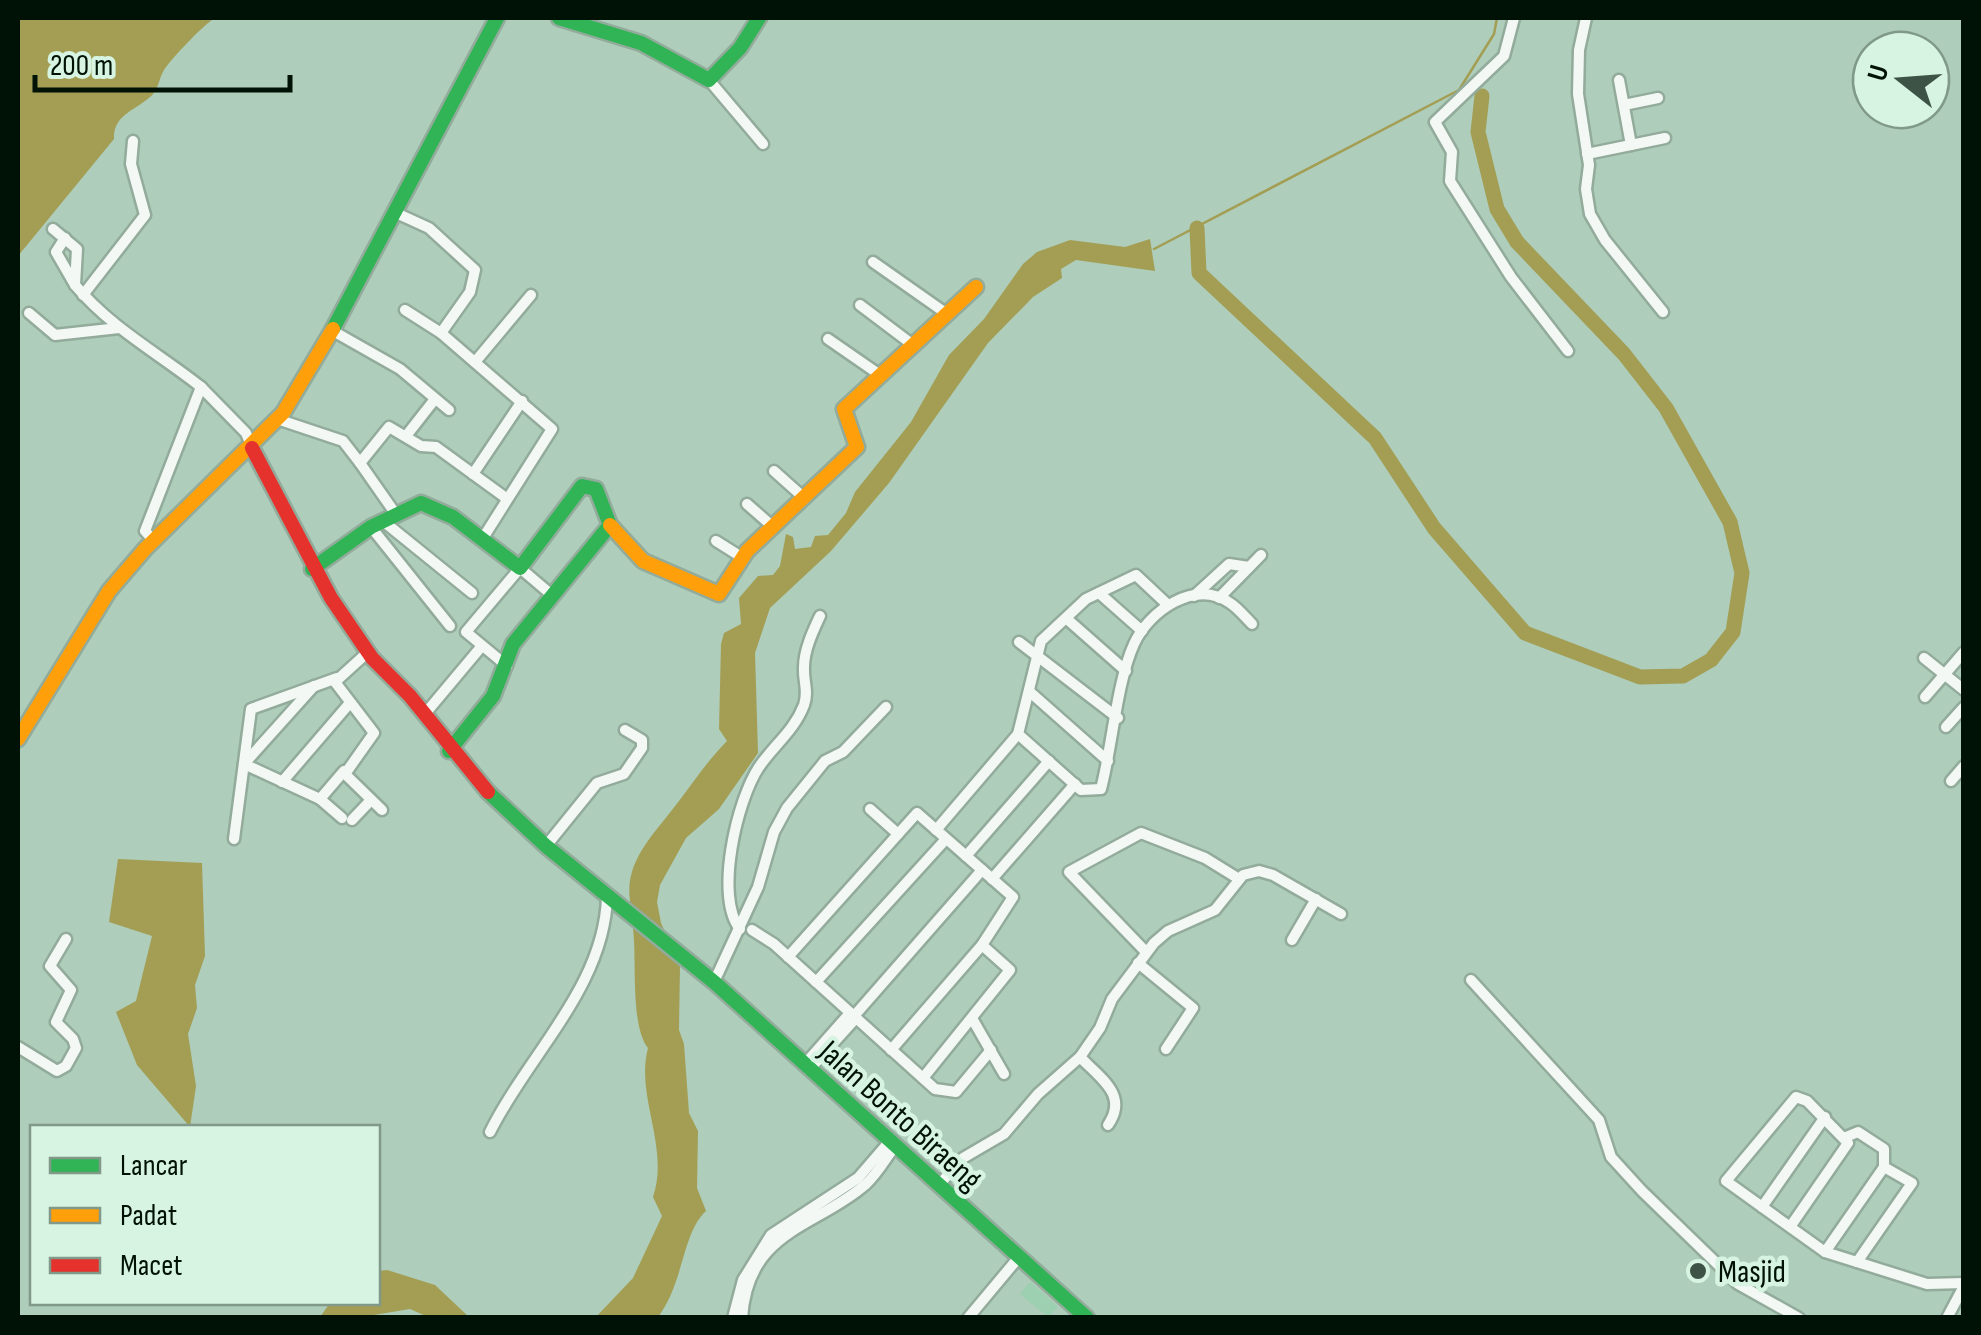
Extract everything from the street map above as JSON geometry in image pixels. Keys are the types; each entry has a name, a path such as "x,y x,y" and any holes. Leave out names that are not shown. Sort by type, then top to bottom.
{"street":[{"path":"18,739 56,672 131,564 280,420 333,330 497,18"},
{"path":"559,18 641,44 709,80 763,144"},
{"path":"709,80 740,48 759,18"},
{"path":"1514,18 1504,56 1435,122 1452,152 1450,181 1511,277 1568,351"},
{"path":"1586,18 1579,50 1578,94 1587,154 1587,200 1595,224 1663,312"},
{"path":"1620,80 1631,145"},
{"path":"1624,105 1658,98"},
{"path":"1587,154 1664,138"},
{"path":"79,290 145,215 147,208 131,164 133,142"},
{"path":"394,212 429,228 472,264 475,276 470,292 441,333"},
{"path":"53,228 79,257 79,290"},
{"path":"65,238 56,252 79,290 120,328 200,387 246,433 252,448"},
{"path":"873,262 947,314"},
{"path":"507,666 466,632 583,484 596,489 610,526 643,560 719,594 743,558 772,526 856,447 844,409 976,287"},
{"path":"475,362 531,295"},
{"path":"860,305 913,345"},
{"path":"406,310 441,333 546,421 552,432 483,538"},
{"path":"29,313 55,336 120,328"},
{"path":"333,330 400,369 450,410"},
{"path":"828,339 880,375"},
{"path":"154,541 145,531 145,522 163,491 200,387"},
{"path":"406,436 435,399"},
{"path":"474,474 522,401"},
{"path":"280,420 344,442 360,463 383,521 450,626"},
{"path":"360,463 389,427 421,446 436,447 506,498"},
{"name":"Jalan Bonto Biraeng","path":"252,448 312,569 368,652 424,715 449,751 546,846 714,982 1087,1318"},
{"path":"774,471 802,496"},
{"path":"312,569 383,521 428,504 483,538 553,596"},
{"path":"747,504 772,526"},
{"path":"383,521 472,593"},
{"path":"449,751 494,696 513,644 610,526"},
{"path":"716,541 743,558"},
{"path":"1218,598 1262,555"},
{"path":"1194,596 1230,564 1249,567"},
{"path":"936,830 1018,734 1036,651 1067,618 1099,593 1136,575 1168,604"},
{"path":"1099,593 1142,632"},
{"path":"1018,734 1081,790 1101,789 1126,671 1142,632 1168,604 1194,596 1218,598 1252,624"},
{"path":"820,616 804,658 807,691 802,710 790,732 760,765 740,809 728,899 746,930 788,957 935,1089 956,1092 991,1050"},
{"path":"1067,618 1126,671"},
{"path":"1019,642 1036,651 1118,718"},
{"path":"424,715 480,647"},
{"path":"234,839 251,709 336,678 368,652"},
{"path":"1925,698 1964,652"},
{"path":"1924,658 1964,690"},
{"path":"320,799 374,734 335,683 336,678"},
{"path":"244,764 314,686"},
{"path":"1030,692 1108,762"},
{"path":"282,782 350,704"},
{"path":"714,982 746,930 787,808 825,761 843,752 886,707"},
{"path":"1946,727 1964,707"},
{"path":"546,846 597,783 622,776 640,751 642,740 625,730"},
{"path":"966,856 1050,761"},
{"path":"244,764 320,799 347,819 371,800"},
{"path":"1951,781 1964,766"},
{"path":"344,771 382,810"},
{"path":"992,879 1075,784"},
{"path":"870,809 898,834"},
{"path":"788,957 916,813 992,879 1013,898 982,944 891,1050"},
{"path":"1146,952 1069,872 1141,834 1205,858 1239,879"},
{"path":"816,982 946,839"},
{"path":"807,1067 982,870"},
{"path":"939,1185 963,1158 1004,1134 1038,1094 1080,1057 1100,1028 1109,1003 1146,952 1168,932 1214,910 1249,872 1266,873 1340,914"},
{"path":"490,1132 525,1068 576,1002 602,928 607,896"},
{"path":"1292,940 1316,899"},
{"path":"18,1048 57,1071 66,1066 76,1048 74,1039 56,1022 72,990 50,966 66,939"},
{"path":"923,1078 1010,970 982,944"},
{"path":"1138,963 1193,1008 1166,1048"},
{"path":"1470,980 1599,1120 1611,1157 1642,1191 1738,1284 1799,1318"},
{"path":"972,1020 1004,1074"},
{"path":"1080,1057 1117,1096 1118,1108 1108,1124"},
{"path":"1790,1226 1848,1143 1825,1118 1796,1098 1726,1182 1825,1252 1926,1284 1964,1284 1947,1318"},
{"path":"1762,1207 1825,1118"},
{"path":"1825,1252 1884,1166 1884,1150 1876,1142 1858,1132 1846,1137"},
{"path":"733,1318 743,1280 771,1235 858,1178 892,1143"},
{"path":"742,1318 752,1280 768,1252 811,1216 866,1184 892,1143"},
{"path":"1856,1262 1912,1184 1884,1166"},
{"path":"968,1318 1020,1258"}],"shaded area":[{"path":"18,18 215,18 168,65 152,95 120,119 114,139 18,256"},
{"path":"1150,239 1155,271 1076,260 1061,269 1062,278 1033,297 988,343 889,483 831,551 770,608 755,653 758,753 719,809 686,838 660,885 657,902 661,923 680,965 679,1030 684,1044 689,1113 698,1131 697,1188 706,1211 692,1232 667,1304 658,1317 595,1318 633,1278 662,1216 653,1197 658,1159 646,1085 648,1048 636,1008 633,929 637,924 629,887 632,872 647,843 727,741 719,729 721,644 724,633 741,624 739,598 758,576 773,575 780,566 786,534 793,537 795,549 811,547 815,536 828,535 846,513 855,492 911,422 949,355 984,319 1023,264 1037,252 1070,240 1125,247"},
{"path":"118,859 202,863 205,956 195,985 197,1008 188,1034 196,1086 190,1125 137,1065 116,1012 136,1001 152,936 109,922"},
{"path":"380,1271 435,1285 469,1317 428,1317 410,1309 362,1317 320,1317 329,1305 380,1305"},
{"path":"1030,1282 1058,1307 1048,1317 1020,1294"}],"waterway":[{"path":"1154,249 1459,90 1494,34 1497,18"},
{"path":"1197,228 1199,273 1375,438 1434,528 1525,633 1640,677 1683,676 1711,660 1733,632 1742,573 1730,522 1666,408 1624,354 1517,242 1497,209 1478,132 1482,96"}],"traffic: fast":[{"path":"333,329 497,18"},
{"path":"559,18 641,43 709,80 740,48 759,18"},
{"path":"312,569 371,527 421,503 453,517 520,568 582,486 596,489 610,525 513,644 493,696 449,751"},
{"path":"488,792 546,846 714,982 1087,1318"}],"traffic: slow":[{"path":"610,525 643,561 719,594 747,551 857,447 844,409 976,287"},
{"path":"18,739 109,591 145,549 283,413 333,329"}],"traffic: jam":[{"path":"252,448 331,598 372,658 410,696 488,792"}],"place":[{"name":"Masjid","path":"1698,1271"}]}
